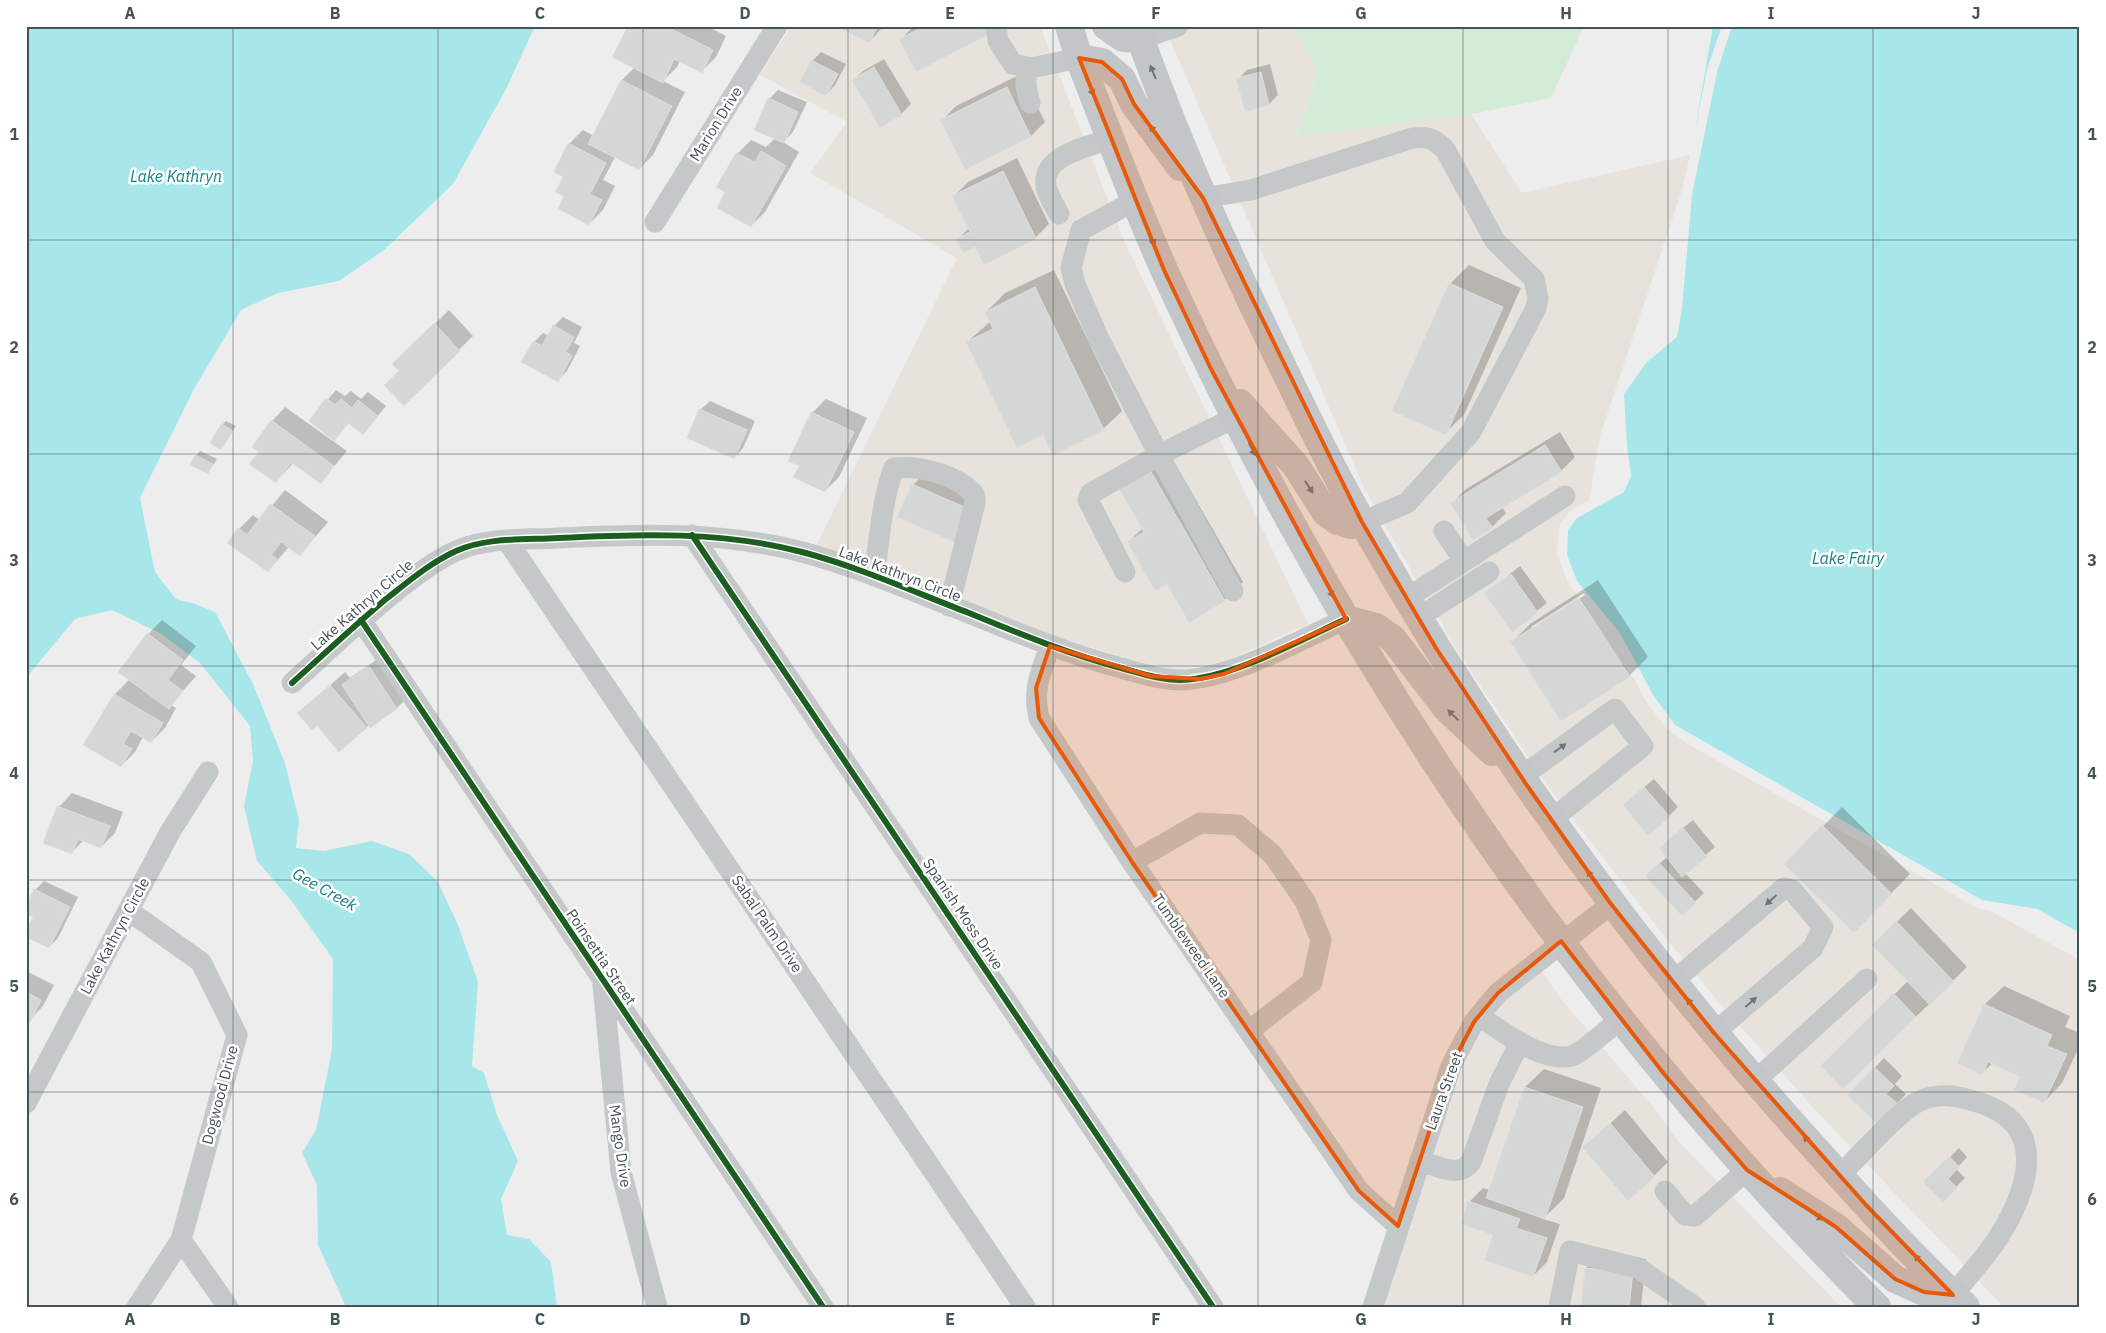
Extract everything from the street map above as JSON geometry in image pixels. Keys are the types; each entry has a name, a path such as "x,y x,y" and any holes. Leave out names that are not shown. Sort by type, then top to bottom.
{"main road":[{"path":"1069,26 1079,58 1164,270 1211,369 1273,491 1346,619 1429,753 1561,941 1664,1074 1825,1256 1876,1307"},
{"path":"1106,26 1124,38 1138,33 1203,198 1250,301 1362,522 1412,608 1523,780 1611,904 1714,1033 1840,1176 1960,1301"},
{"path":"1079,58 1102,62 1122,79 1134,104 1203,198"},
{"path":"1211,369 1296,466 1326,513 1338,521 1351,526 1362,522"},
{"path":"1346,619 1376,627 1393,639 1446,708 1523,780"},
{"path":"1747,1170 1836,1228 1895,1278 1924,1292 1960,1301"}],"street":[{"name":"Marion Drive","path":"655,222 777,26"},
{"path":"996,26 998,41 1013,64 1031,68 1079,58"},
{"path":"1138,33 1178,26"},
{"path":"1030,103 1026,84 1028,71 1031,68"},
{"path":"1203,198 1251,190 1408,139 1429,138 1439,142 1446,150 1495,241 1534,279 1538,288 1536,308 1471,432 1407,503 1362,522"},
{"path":"1059,214 1047,191 1047,177 1052,162 1064,155 1111,139"},
{"path":"1136,200 1081,230 1071,268 1075,284 1098,337 1159,455 1233,591"},
{"path":"1125,572 1088,500 1090,494 1159,455 1236,417"},
{"path":"874,576 882,521 882,504 894,468 904,467 930,472 959,482 974,494 976,503 949,606"},
{"path":"1412,608 1464,561 1565,496"},
{"path":"1444,531 1464,561"},
{"name":"Lake Kathryn Circle","path":"292,683 361,620 427,566 459,550 482,543 641,534 692,535 756,543 801,552 874,576 1050,646 1151,676 1177,680 1200,679 1224,674 1346,619"},
{"name":"Spanish Moss Drive","path":"692,535 1214,1307"},
{"name":"Sabal Palm Drive","path":"508,542 1025,1307"},
{"path":"1412,608 1489,572"},
{"name":"Poinsettia Street","path":"361,620 823,1307"},
{"name":"Tumbleweed Lane","path":"1050,646 1036,688 1035,703 1039,718 1132,862 1360,1191 1398,1226"},
{"path":"1523,780 1615,709 1643,746 1551,820"},
{"name":"Lake Kathryn Circle","path":"26,1103 170,832 208,772"},
{"path":"1132,862 1200,822 1238,825 1273,855 1304,901 1321,940 1312,982 1250,1030"},
{"path":"1673,981 1784,888 1792,890 1823,927 1813,948 1714,1033"},
{"name":"Laura Street","path":"1373,1307 1451,1066 1479,1016 1498,993 1561,941 1611,904"},
{"name":"Dogwood Drive","path":"129,911 201,962 236,1036 181,1240 137,1307"},
{"path":"1756,1081 1867,979"},
{"name":"Mango Drive","path":"603,982 621,1172 657,1307"},
{"path":"1479,1016 1519,1044 1553,1056 1573,1056 1621,1019"},
{"path":"1420,1160 1459,1172 1466,1169 1471,1162 1499,1084 1519,1044"},
{"path":"1840,1176 1918,1101 1939,1094 1971,1099 1994,1108 2014,1122 2024,1137 2027,1167 2021,1194 1998,1239 1960,1301"},
{"path":"1665,1191 1685,1215 1695,1216 1747,1170"},
{"path":"181,1240 228,1307"},
{"path":"1559,1307 1570,1251 1638,1268 1695,1307"}],"highlighted area":[{"path":"1079,58 1102,62 1122,79 1134,104 1203,198 1362,522 1436,648 1526,784 1611,904 1714,1033 1866,1205 1953,1295 1924,1292 1895,1279 1836,1227 1747,1170 1664,1074 1561,941 1498,993 1474,1022 1451,1066 1398,1226 1359,1191 1132,862 1039,718 1036,688 1050,646 1151,676 1200,679 1224,674 1346,619 1211,369 1164,270"}],"shaded area":[{"path":"791,26 1040,26 1123,238 1308,624 1219,664 1176,670 1153,666 1054,636 816,546 957,258 810,173 847,122 760,75"},
{"path":"1164,26 1294,26 1318,72 1297,135 1471,114 1522,193 1690,155 1682,190 1600,436 1589,501 1571,510 1560,524 1557,554 1568,583 1585,604 1588,626 1614,660 1634,678 1645,700 1667,729 1688,744 1977,908 1991,911 2080,960 2080,1307 2004,1307 1817,1112 1723,1007 1664,936 1546,784 1456,649 1364,488"},
{"path":"1542,971 1561,999 1659,1114 1678,1141 1841,1307 1385,1307 1408,1231 1414,1226 1411,1223 1461,1071 1484,1028 1506,1000"}],"green space":[{"path":"1294,26 1584,26 1551,98 1471,114 1297,136 1318,72"}],"water":[{"name":"Lake Kathryn","path":"26,26 535,26 506,89 453,184 384,250 339,281 278,293 241,310 194,389 140,498 155,572 176,599 215,612 253,684 285,763 299,820 296,848 324,851 372,841 409,854 438,882 458,925 478,982 472,1066 484,1073 497,1115 518,1161 501,1199 507,1235 529,1239 551,1262 557,1307 346,1307 318,1245 317,1185 302,1153 316,1130 332,1049 333,959 290,899 257,861 244,806 253,761 250,726 200,663 160,633 112,610 75,619 26,678"},
{"path":"1713,26 1722,26 1707,69 1694,136"},
{"name":"Lake Fairy","path":"1732,26 2080,26 2080,933 2037,909 1982,900 1675,725 1653,695 1620,633 1577,581 1567,555 1568,530 1577,518 1624,492 1631,476 1624,394 1646,363 1677,337 1682,308 1692,195 1717,72"}],"building":[{"path":"628,26 665,26 713,50 702,73 674,59 663,83 612,57"},
{"path":"836,26 878,26 869,43"},
{"path":"925,26 993,26 995,31 916,72 899,39"},
{"path":"811,60 838,74 826,96 800,82"},
{"path":"874,67 902,115 880,128 852,80"},
{"path":"1261,72 1269,105 1245,112 1236,78"},
{"path":"621,80 672,106 639,170 588,144"},
{"path":"1007,87 1031,137 965,170 940,120"},
{"path":"768,98 798,112 784,143 754,130"},
{"path":"568,143 606,163 590,194 602,200 589,225 558,209 564,196 555,192 563,177 554,172"},
{"path":"761,151 786,166 751,227 717,208 725,192 716,187 736,153 755,162"},
{"path":"1003,171 1036,239 984,265 975,247 963,253 956,239 970,232 952,196"},
{"path":"1449,283 1503,307 1446,435 1392,411"},
{"path":"1035,287 1104,430 1053,456 1043,435 1017,448 966,342 993,329 985,312"},
{"path":"434,323 460,351 404,406 384,385 399,371 392,364"},
{"path":"553,325 574,337 566,352 572,356 558,382 521,362 533,341 542,346"},
{"path":"326,398 335,405 341,399 352,408 358,400 378,416 363,435 348,423 334,441 309,421"},
{"path":"699,409 747,430 734,459 687,438"},
{"path":"811,412 854,432 825,492 793,477 799,466 788,461"},
{"path":"271,420 334,466 321,484 291,462 276,483 249,464 259,452 252,447"},
{"path":"221,424 233,431 221,450 210,443"},
{"path":"1545,445 1562,472 1486,518 1493,528 1473,540 1450,503"},
{"path":"195,455 213,464 208,474 190,465"},
{"path":"1149,468 1225,601 1189,623 1167,584 1155,591 1127,542 1144,532 1118,487"},
{"path":"912,484 973,511 958,544 897,517"},
{"path":"270,504 315,536 300,556 281,542 271,555 277,559 268,572 227,543 238,528 247,535"},
{"path":"1511,574 1538,613 1512,632 1484,593"},
{"path":"1579,598 1630,677 1561,721 1510,642"},
{"path":"147,633 183,660 168,680 183,691 169,709 118,672"},
{"path":"369,666 397,709 370,728 342,685"},
{"path":"330,685 367,728 339,752 317,726 312,730 297,713"},
{"path":"114,694 163,723 151,743 131,731 123,744 132,749 121,767 83,745"},
{"path":"1644,787 1670,817 1648,836 1623,805"},
{"path":"57,806 110,826 101,848 78,839 72,854 43,843"},
{"path":"1822,825 1892,894 1854,933 1784,864"},
{"path":"1683,828 1707,857 1682,877 1659,848"},
{"path":"1659,863 1696,903 1682,916 1645,876"},
{"path":"34,889 70,907 49,948 26,937 26,931 33,917 26,914 26,905"},
{"path":"1896,921 1954,982 1930,1005 1872,945"},
{"path":"26,992 41,1000 30,1022 26,1020"},
{"path":"1893,993 1916,1017 1843,1089 1820,1066"},
{"path":"1984,1004 2052,1035 2047,1046 2067,1054 2044,1103 2014,1090 2020,1077 1988,1062 1982,1075 1957,1063"},
{"path":"1874,1067 1894,1086 1886,1094 1898,1104 1878,1125 1847,1095"},
{"path":"1524,1087 1583,1107 1545,1219 1486,1198"},
{"path":"1610,1123 1655,1177 1628,1201 1582,1147"},
{"path":"1949,1156 1959,1167 1948,1179 1957,1188 1943,1202 1923,1182"},
{"path":"1468,1201 1520,1219 1516,1228 1547,1238 1533,1277 1484,1260 1493,1235 1461,1224"},
{"path":"1585,1268 1633,1272 1629,1307 1581,1307"}],"cycle path":[{"path":"292,683 386,599 428,567 456,551 481,543 507,540 650,535 711,537 772,545 823,558 865,572 1065,651 1146,675 1174,680 1201,678 1243,666 1346,619"},
{"path":"692,535 1213,1307"},
{"path":"361,620 823,1307"}],"water label":[{"name":"Gee Creek","path":"325,889"}]}
